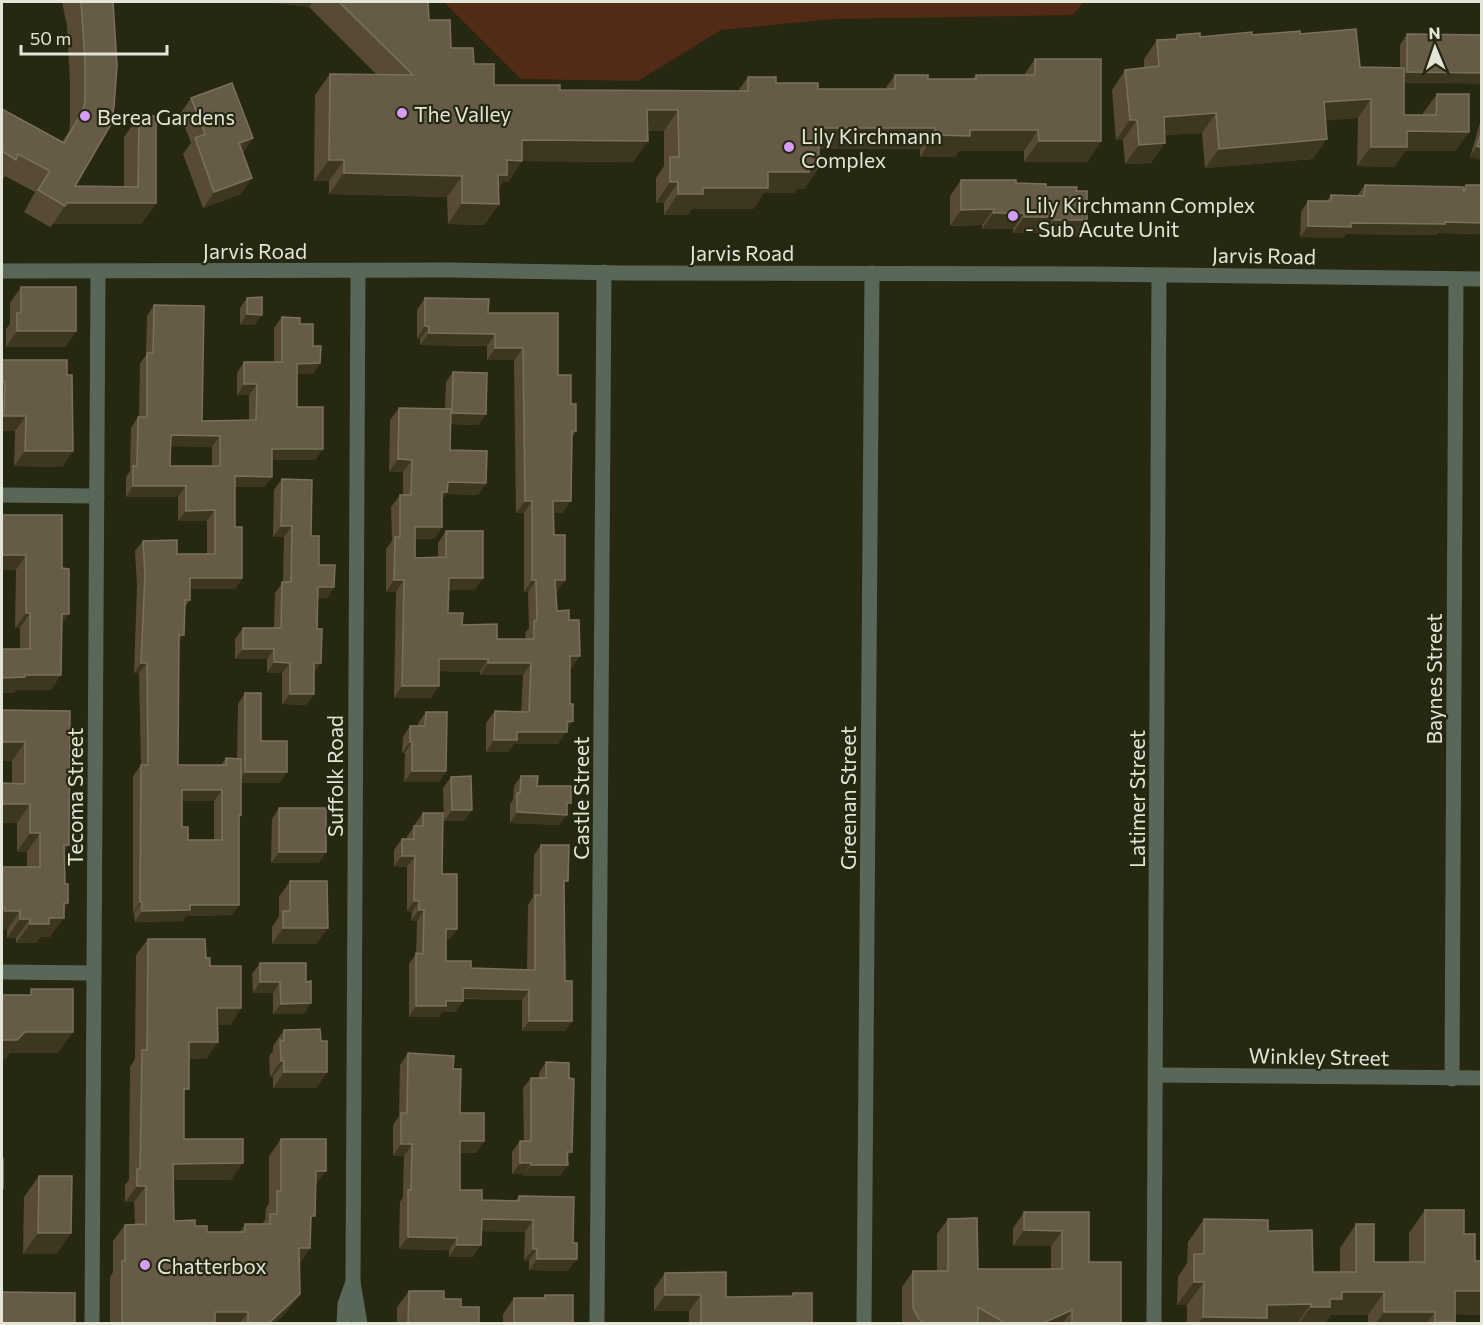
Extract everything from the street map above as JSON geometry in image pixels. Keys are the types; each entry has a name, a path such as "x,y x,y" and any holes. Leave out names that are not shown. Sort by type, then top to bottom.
{"street":[{"name":"Suffolk Road","path":"358,270 353,1282 360,1323"},
{"name":"Jarvis Road","path":"2,271 449,270 1482,279"},
{"name":"Tecoma Street","path":"92,1323 98,271"},
{"name":"Castle Street","path":"597,1323 604,272"},
{"name":"Greenan Street","path":"864,1323 872,273"},
{"name":"Latimer Street","path":"1154,1323 1159,275"},
{"name":"Baynes Street","path":"1452,1078 1456,279"},
{"path":"2,495 97,496"},
{"path":"2,972 94,973"},
{"name":"Winkley Street","path":"1156,1075 1482,1078"},
{"name":"Suffolk Road","path":"344,1323 345,1304 353,1282"}],"shaded area":[{"path":"444,2 1084,2 1073,15 833,19 721,30 638,81 521,79"}],"building":[{"path":"81,2 113,2 117,65 114,107 110,126 75,186 138,187 139,116 156,116 156,203 67,203 65,206 38,190 50,171 18,154 16,160 2,151 2,109 64,143 83,110 85,62"},
{"path":"339,2 428,2 429,20 450,20 451,48 473,48 474,64 494,64 494,85 560,85 560,90 748,91 748,77 776,77 776,83 818,83 818,89 895,89 895,75 928,75 928,79 976,79 976,75 1035,75 1035,59 1101,59 1101,141 1039,141 1038,130 970,130 970,136 935,135 935,128 819,128 819,168 809,168 809,172 768,172 768,188 703,188 703,194 678,194 678,182 670,182 670,157 679,157 678,110 647,110 648,141 522,140 522,161 507,160 507,175 498,175 499,204 462,203 462,176 344,173 344,160 329,160 330,74 413,75"},
{"path":"1356,29 1360,67 1404,68 1404,115 1436,115 1437,94 1469,94 1469,132 1407,131 1407,147 1371,147 1371,99 1324,102 1327,139 1219,149 1216,113 1164,117 1165,143 1139,145 1137,120 1130,120 1125,70 1159,66 1157,40 1177,39 1177,35 1200,33 1200,37 1252,32 1252,35 1300,31 1300,34"},
{"path":"1407,34 1482,35 1482,73 1407,72"},
{"path":"232,83 253,138 239,143 252,178 214,192 195,138 205,134 191,98"},
{"path":"1482,131 1482,148 1477,146"},
{"path":"961,180 1016,180 1016,183 1046,184 1046,187 1077,187 1076,191 1087,191 1087,220 1024,217 1024,213 993,213 994,209 961,210"},
{"path":"1365,185 1463,187 1464,192 1466,185 1482,185 1482,223 1351,223 1351,227 1308,226 1308,201 1331,201 1331,195 1364,196"},
{"path":"21,287 76,287 76,331 17,331 17,313 21,313"},
{"path":"262,297 262,315 247,314 247,298"},
{"path":"425,298 489,299 488,313 558,313 558,375 571,375 571,404 576,404 576,431 572,431 571,501 553,501 554,535 565,535 565,580 555,580 557,611 569,610 569,620 579,620 580,656 570,656 570,704 573,704 573,721 567,722 567,732 517,732 517,740 494,740 495,711 529,712 531,663 488,663 488,659 439,659 439,686 402,686 404,580 394,580 395,537 400,537 400,495 411,495 412,460 398,459 399,408 451,409 450,450 487,451 486,483 448,482 447,492 442,492 442,527 415,527 415,558 446,557 446,531 483,531 483,578 449,578 448,613 463,613 462,625 497,624 497,639 534,639 534,621 537,620 536,580 532,580 532,501 525,501 523,348 495,348 495,334 429,333 429,327 425,326"},
{"path":"154,305 204,306 202,421 256,420 257,384 244,384 244,362 282,362 282,317 300,318 300,324 313,324 313,346 321,346 320,363 297,364 297,407 323,407 323,449 272,449 272,477 235,476 235,527 242,527 242,578 190,578 190,600 185,600 184,635 179,635 178,765 226,765 226,758 241,759 239,905 190,905 190,910 142,911 142,902 140,902 141,765 148,765 147,663 141,663 145,574 143,541 177,540 177,554 215,554 215,510 186,511 186,486 133,486 133,466 137,466 138,417 147,417 147,353 153,353","holes":["171,435 220,436 220,466 170,466","182,790 222,790 222,840 188,840 188,827 182,827"]},
{"path":"2,360 67,360 67,375 72,375 73,451 25,451 26,416 4,416 5,382 2,380"},
{"path":"453,372 487,373 486,414 452,413"},
{"path":"282,479 312,480 311,536 319,536 319,565 335,565 334,587 318,587 317,629 322,629 321,663 314,663 314,694 290,694 290,663 274,662 274,649 243,649 243,628 281,628 282,582 291,582 292,526 281,526"},
{"path":"2,515 62,515 62,568 69,569 69,614 62,614 61,675 25,675 25,677 2,678 2,649 30,649 30,613 26,613 26,555 2,555"},
{"path":"245,693 261,693 261,741 287,741 287,772 245,772"},
{"path":"2,710 70,711 69,845 64,845 68,903 64,903 64,918 49,918 49,924 30,924 30,919 20,919 20,911 5,911 5,908 2,908 2,867 40,867 40,833 30,833 30,804 2,804 2,783 25,784 25,742 2,742"},
{"path":"426,712 447,712 446,771 412,771 410,726 425,726"},
{"path":"471,776 472,810 452,810 451,777"},
{"path":"521,776 538,776 537,786 571,786 571,803 567,803 567,815 517,812 517,793 520,793"},
{"path":"279,808 326,808 326,852 279,852"},
{"path":"423,813 443,813 442,874 457,874 457,929 446,929 446,961 471,961 471,968 535,970 535,895 541,895 541,845 569,845 568,881 564,881 565,981 572,981 572,1021 529,1021 529,990 463,988 463,1001 446,1001 446,1006 416,1006 416,953 423,954 424,910 419,910 419,901 414,901 415,856 402,856 402,839 414,839 414,826 423,826"},
{"path":"290,881 327,881 328,928 283,928 283,911 290,911"},
{"path":"148,939 205,939 206,958 210,958 210,966 241,966 241,1008 217,1008 218,1042 189,1042 189,1089 184,1089 184,1139 243,1139 243,1163 173,1164 174,1221 195,1220 195,1226 207,1226 207,1232 245,1232 245,1224 270,1224 270,1214 277,1214 277,1191 281,1191 281,1139 326,1139 326,1171 316,1171 315,1216 311,1216 310,1248 299,1248 300,1294 269,1323 248,1323 248,1312 215,1312 215,1323 122,1323 122,1261 125,1261 125,1225 146,1224 146,1186 137,1186 137,1169 140,1169 142,1050 147,1050"},
{"path":"260,963 306,963 306,982 311,981 311,1003 281,1004 280,982 260,982"},
{"path":"31,989 73,989 73,1032 25,1032 17,1040 2,1040 2,995 31,995"},
{"path":"320,1029 321,1041 327,1041 327,1072 284,1072 280,1040 284,1041 284,1030"},
{"path":"408,1053 454,1056 453,1069 461,1069 460,1113 484,1113 484,1141 460,1141 460,1190 482,1190 482,1200 519,1201 519,1196 574,1197 573,1243 577,1243 577,1259 537,1259 537,1249 533,1249 533,1220 482,1219 481,1245 457,1245 457,1238 408,1237 408,1190 411,1190 412,1144 401,1144 401,1113 407,1113"},
{"path":"546,1062 569,1063 569,1078 574,1079 572,1152 567,1152 568,1165 520,1163 520,1141 531,1141 531,1078 546,1078"},
{"path":"3,1159 3,1188 2,1188"},
{"path":"39,1176 72,1176 71,1233 38,1233"},
{"path":"1425,1210 1464,1210 1464,1234 1475,1234 1475,1261 1482,1261 1482,1291 1455,1291 1455,1322 1435,1322 1435,1312 1384,1312 1384,1292 1342,1292 1342,1299 1330,1299 1330,1307 1311,1307 1311,1304 1267,1305 1267,1318 1203,1317 1204,1282 1194,1282 1194,1254 1204,1254 1204,1219 1268,1220 1268,1231 1312,1230 1313,1272 1356,1272 1356,1224 1374,1224 1374,1262 1425,1262"},
{"path":"1024,1212 1089,1212 1089,1262 1121,1262 1121,1323 1072,1323 1072,1310 1043,1323 1005,1323 978,1307 978,1323 924,1323 919,1319 913,1308 913,1271 948,1271 948,1219 977,1218 978,1269 1062,1269 1062,1231 1024,1230"},
{"path":"726,1272 726,1297 793,1296 793,1293 812,1293 812,1323 701,1323 701,1295 665,1295 665,1273"},
{"path":"409,1291 444,1291 444,1299 461,1299 461,1307 479,1307 479,1323 408,1323"},
{"path":"2,1292 75,1293 75,1323 2,1323"},
{"path":"545,1295 573,1295 573,1323 514,1323 514,1298 545,1298"}],"place":[{"name":"The Valley","path":"402,113"},
{"name":"Berea Gardens","path":"85,116"},
{"name":"Lily Kirchmann Complex","path":"789,147"},
{"name":"Lily Kirchmann Complex - Sub Acute Unit","path":"1013,216"},
{"name":"Chatterbox","path":"145,1265"}]}
